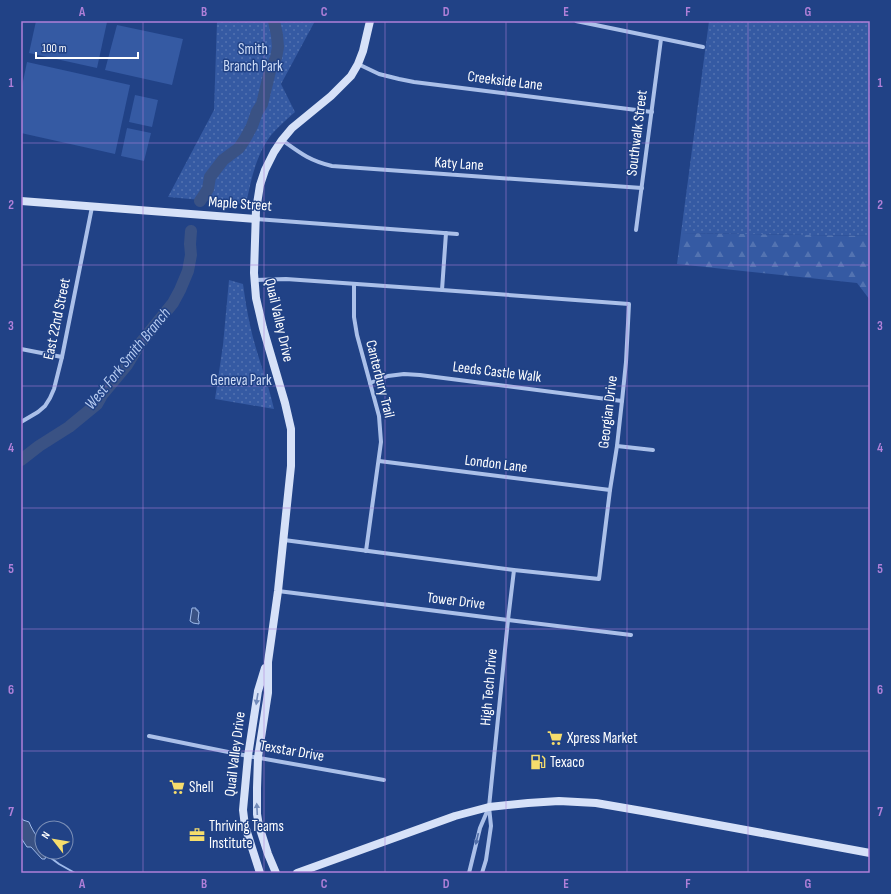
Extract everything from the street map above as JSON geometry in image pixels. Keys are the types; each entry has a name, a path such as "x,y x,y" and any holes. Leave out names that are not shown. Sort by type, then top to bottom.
{"street":[{"name":"Quail Valley Drive","path":"276,873 268,854 259,826 257,814 258,757 268,693 268,662 284,540 291,466 291,429 256,298 254,280 256,210 260,185 265,170 274,152 282,140 296,125 332,96 351,76 363,52 370,21"},
{"path":"576,21 703,47"},
{"name":"Southwalk Street","path":"636,230 662,39"},
{"name":"Creekside Lane","path":"358,64 379,74 414,82 652,112"},
{"name":"Katy Lane","path":"282,140 308,158 319,163 332,166 642,188"},
{"name":"Maple Street","path":"21,201 256,220 457,234"},
{"name":"East 22nd Street","path":"21,422 45,406 54,389 62,358 92,206"},
{"path":"442,290 446,233"},
{"name":"Georgian Drive","path":"254,280 286,279 629,304 622,401 599,579 514,570 284,540"},
{"name":"Canterbury Trail","path":"354,284 354,317 357,335 380,416 381,442 366,551"},
{"path":"21,349 62,358"},
{"name":"Leeds Castle Walk","path":"370,383 388,376 420,374 622,401"},
{"path":"617,446 652,450"},
{"name":"London Lane","path":"379,461 610,490"},
{"name":"High Tech Drive","path":"482,873 486,860 491,826 489,807 514,570"},
{"name":"Tower Drive","path":"278,590 631,635"},
{"name":"Quail Valley Drive","path":"260,873 247,835 243,818 243,802 248,756 258,691 268,662"},
{"name":"Texstar Drive","path":"149,736 248,756 384,780"},
{"path":"297,873 455,816 489,807 559,801 596,803 870,853"},
{"name":"High Tech Drive","path":"469,873 480,828 489,807"}],"green space":[{"path":"36,21 107,22 97,68 29,53"},
{"name":"Smith Branch Park","path":"217,21 315,21 281,84 295,112 280,125 266,142 255,168 246,204 168,197 214,110"},
{"path":"709,21 870,21 870,236 681,233"},
{"path":"117,25 183,39 172,85 105,70"},
{"path":"27,62 130,85 115,154 21,133 21,91"},
{"path":"135,95 158,100 152,127 129,122"},
{"path":"127,128 151,133 144,161 121,156"},
{"path":"681,233 870,236 870,300 857,283 677,264"},
{"name":"Geneva Park","path":"229,280 243,284 253,336 274,409 215,399 223,345"}],"shaded area":[{"path":"192,608 196,608 199,612 199,624 190,621"},
{"path":"21,817 23,820 29,822 34,832 34,850 31,847 27,847 21,838"}],"waterway":[{"name":"West Fork Smith Branch","path":"200,201 208,189 210,177 223,160 239,148 245,139 262,104 270,71 276,58 278,47 274,21"},
{"name":"West Fork Smith Branch","path":"21,460 39,446 69,427 97,404 102,395 127,365 139,345 173,303 180,290 188,271 191,255 191,231"},
{"name":"West Fork Smith Branch","path":"54,860 75,873"}],"place":[{"name":"Xpress Market","path":"555,738"},
{"name":"Texaco","path":"538,762"},
{"name":"Shell","path":"177,787"},
{"name":"Thriving Teams Institute","path":"197,835"}]}
